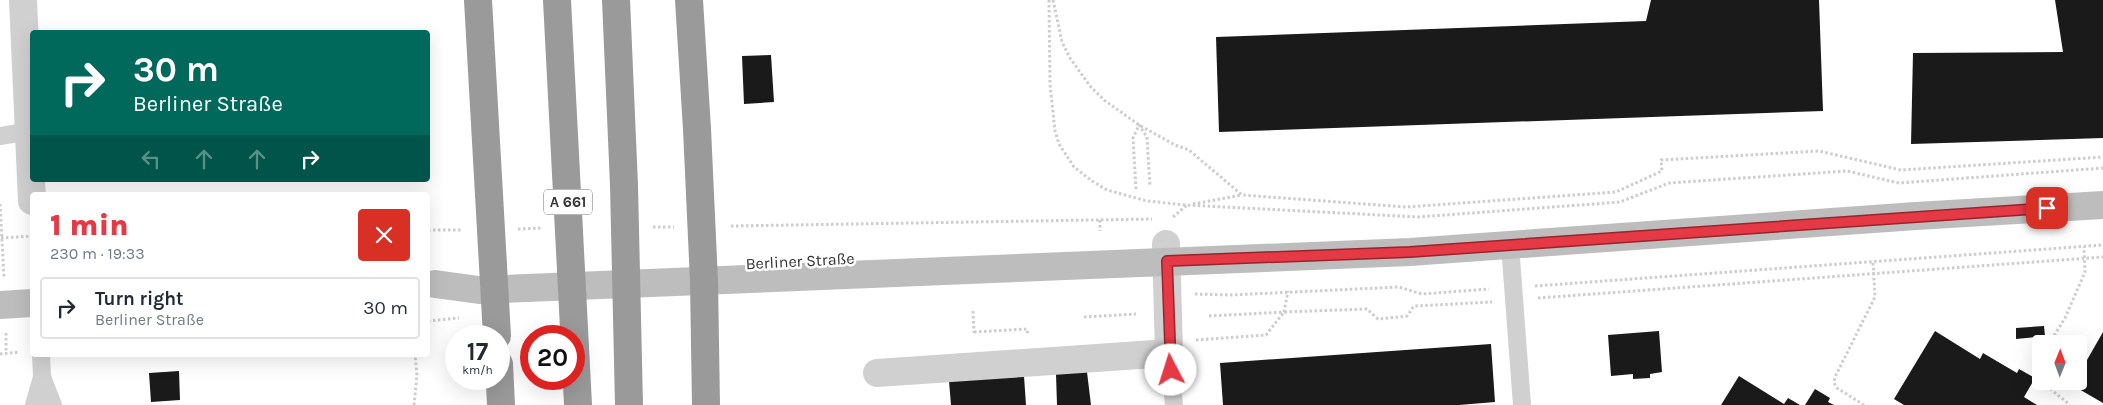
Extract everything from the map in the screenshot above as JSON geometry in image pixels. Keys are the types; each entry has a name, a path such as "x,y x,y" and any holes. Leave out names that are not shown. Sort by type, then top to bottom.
{"highway":[{"path":"478,0 496,325"},
{"name":"A 661","path":"557,0 578,405"},
{"path":"616,0 624,176 629,405"},
{"path":"689,0 704,281 706,405"},
{"path":"500,390 501,405"}],"main road":[{"name":"Berliner Straße","path":"431,285 478,277 1168,241 1287,257 1410,252 2103,205"},
{"path":"3,317 30,305"}],"street":[{"path":"23,0 30,131"},
{"path":"877,373 1169,348 1168,241"}],"lane":[{"path":"0,136 30,131"},
{"path":"1510,245 1522,405"},
{"path":"1169,348 1174,405"},
{"path":"34,405 42,377 41,357"},
{"path":"42,377 53,405"}],"path":[{"path":"1049,0 1052,112 1055,131 1066,157 1081,174 1107,190 1148,200 1186,205 1418,217 1620,202 1669,183 1847,171 1899,183 2103,168"},
{"path":"1053,0 1062,42 1070,58 1104,100 1139,125 1175,145 1189,150 1242,195"},
{"path":"1139,125 1147,137 1150,188"},
{"path":"1136,189 1133,138 1139,125"},
{"path":"1186,205 1242,195 1406,206 1616,192 1662,171 1661,160 1819,150 1901,170 2103,157"},
{"path":"0,204 3,266"},
{"path":"1168,241 1186,205"},
{"path":"725,226 1153,218"},
{"path":"1100,220 1100,231"},
{"path":"648,227 677,226"},
{"path":"511,229 550,228"},
{"path":"430,230 463,230"},
{"path":"1,238 30,236"},
{"path":"1209,316 1367,309 1378,319 1406,316 1414,306 1513,294 1872,262 2103,245"},
{"path":"2055,335 2065,318 2085,272 2084,246"},
{"path":"1169,294 1230,295 1406,288 1422,294 1513,294 1873,274 2103,256"},
{"path":"1864,405 1837,388 1834,383 1835,377 1875,297 1872,262"},
{"path":"1406,288 1409,284"},
{"path":"1169,348 1266,335 1284,312 1288,292"},
{"path":"973,311 974,341"},
{"path":"1084,317 1136,314"},
{"path":"0,352 6,353 3,317"},
{"path":"974,332 1004,330"},
{"path":"414,405 417,376 415,357"},
{"path":"2051,390 2070,405"}],"building":[{"path":"1651,0 1819,0 1823,111 1219,132 1216,37 1646,21"},
{"path":"2055,0 2103,0 2103,138 1911,144 1913,53 2063,52"},
{"path":"771,55 774,102 744,104 742,56"},
{"path":"2044,326 2045,335 2032,335 2032,337 2016,339 2016,328"},
{"path":"1659,331 1662,372 1650,374 1650,378 1633,379 1633,374 1611,376 1608,335"},
{"path":"1935,331 1980,359 1983,353 2017,373 2019,369 2032,376 2032,383 2024,397 2037,405 1904,405 1894,399"},
{"path":"2103,332 2103,403 2081,390 2088,390 2088,358"},
{"path":"1491,344 1495,402 1459,405 1223,405 1220,363"},
{"path":"179,371 180,400 151,402 149,373"},
{"path":"1087,372 1091,405 1057,405 1056,374"},
{"path":"1024,376 1026,405 951,405 949,381"},
{"path":"1739,376 1784,404 1788,398 1800,405 1721,405"},
{"path":"1815,389 1830,398 1828,402 1834,405 1805,405"}],"route":[{"path":"1171,370 1168,342 1169,294 1167,261 1410,252 2047,208"}]}
